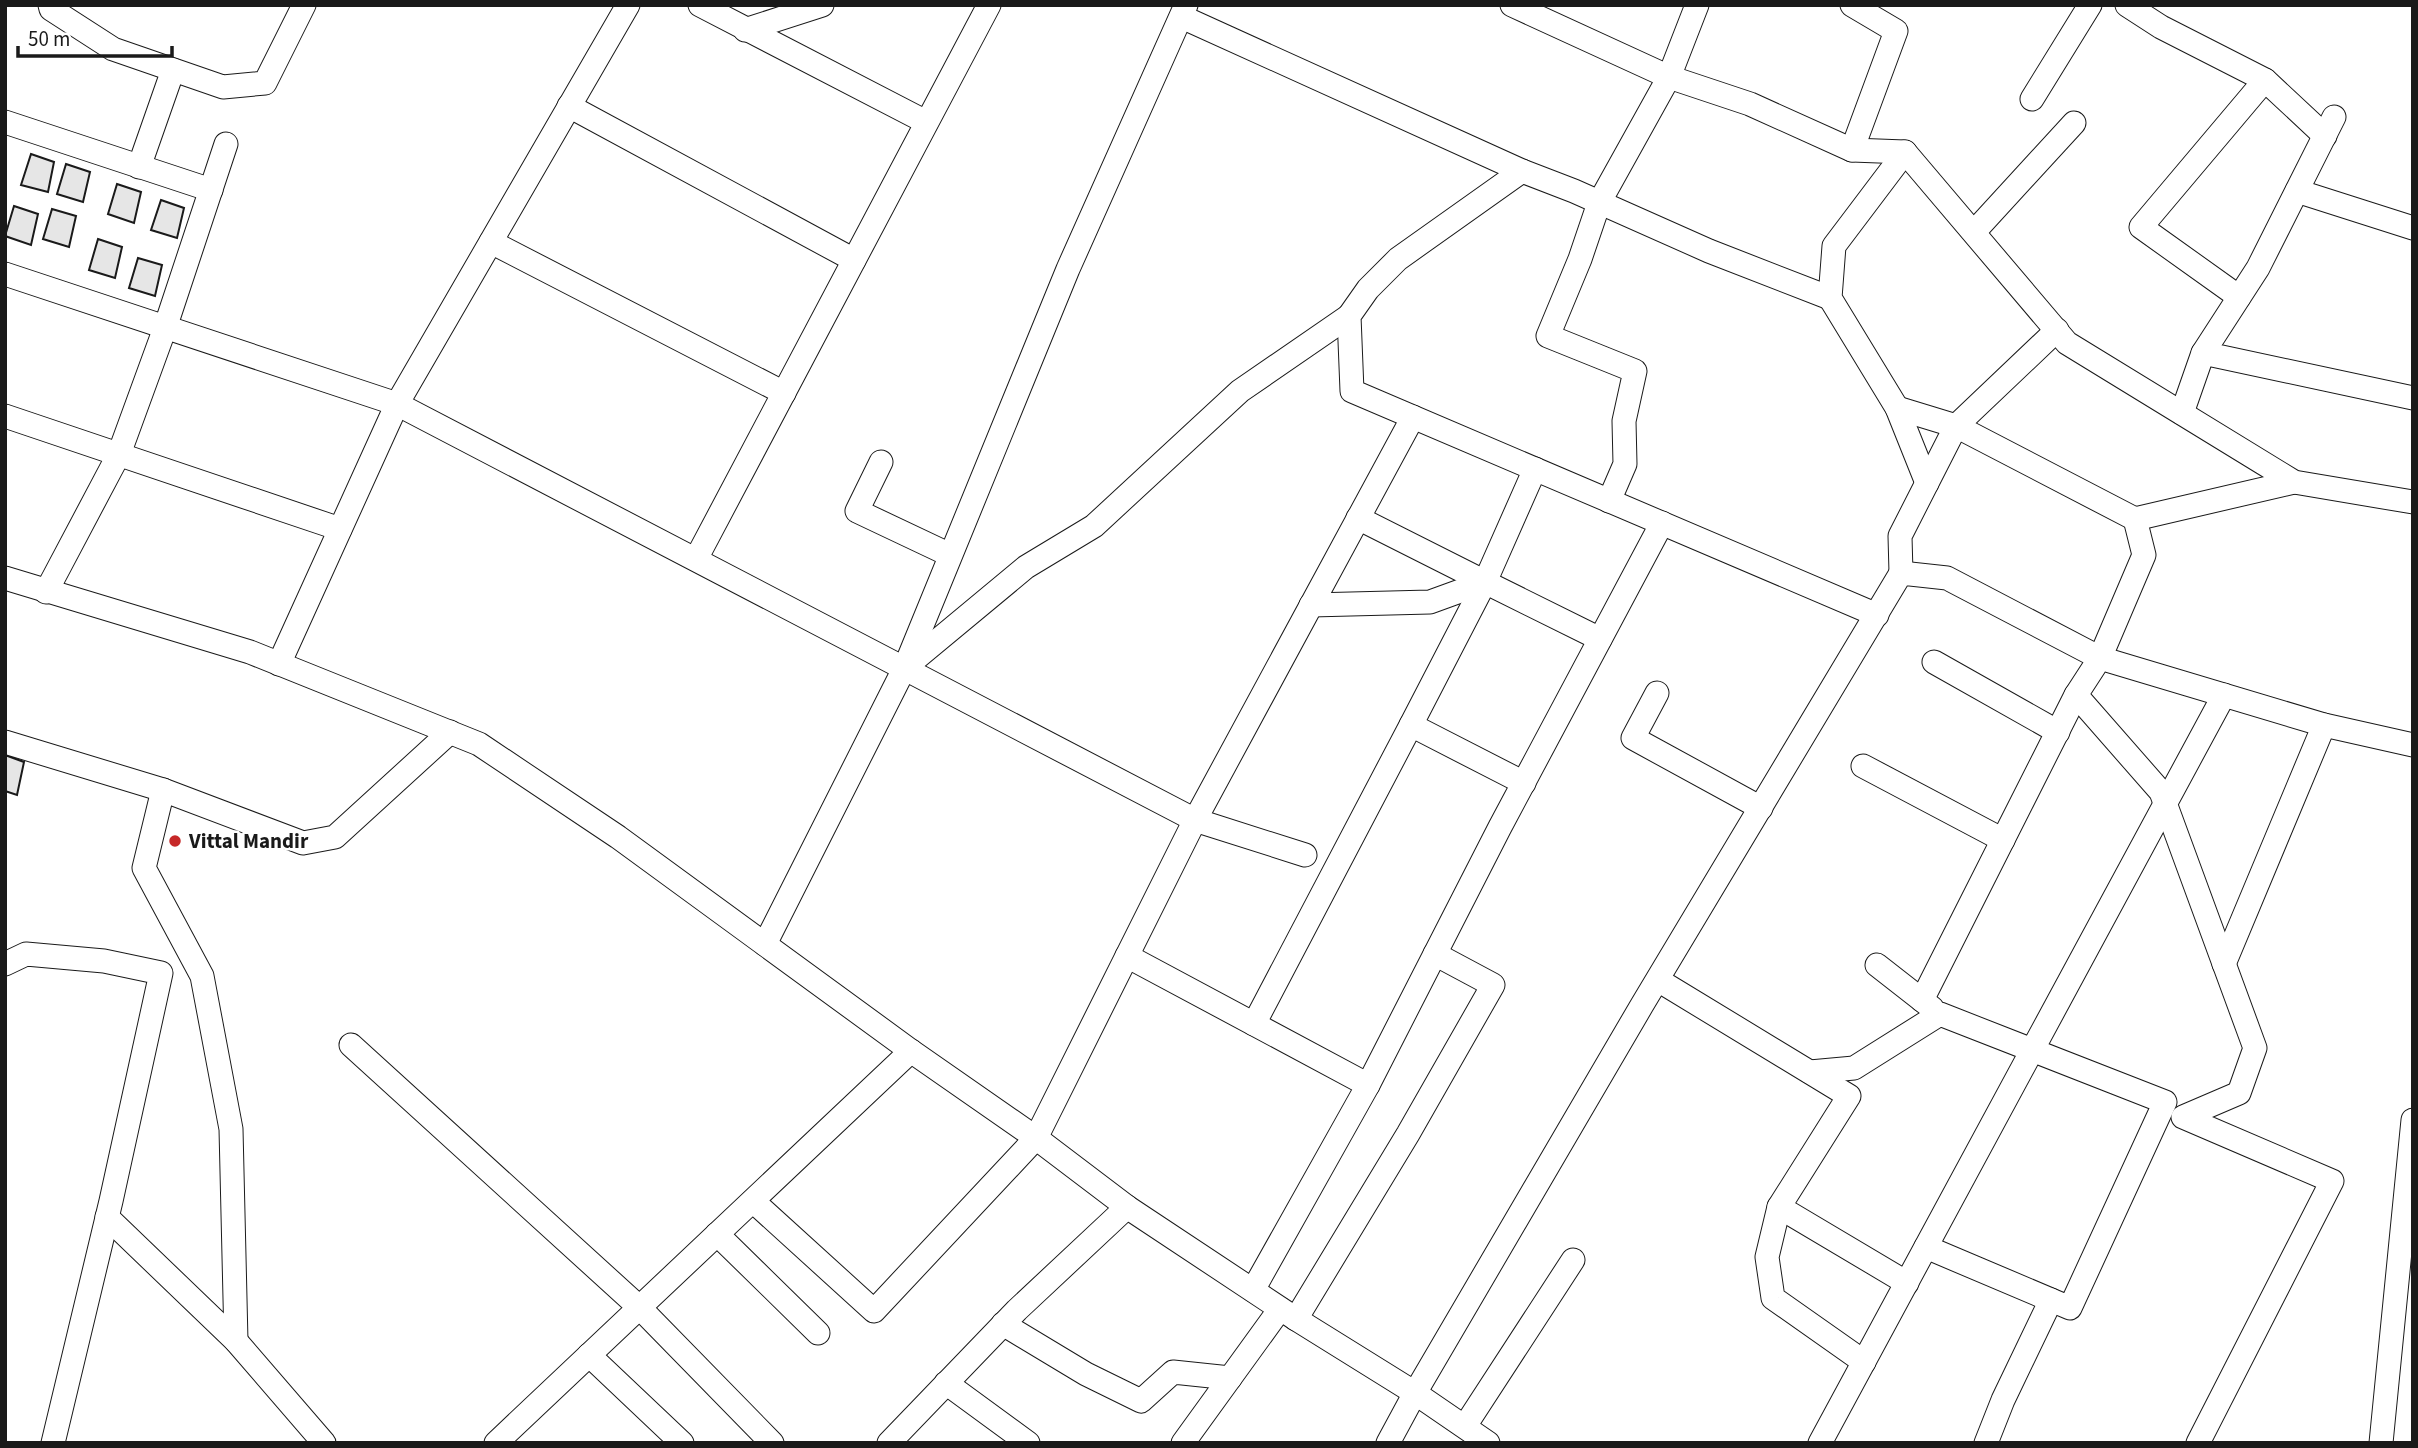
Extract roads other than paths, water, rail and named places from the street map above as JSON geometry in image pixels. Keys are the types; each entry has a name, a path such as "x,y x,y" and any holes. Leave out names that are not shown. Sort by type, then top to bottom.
{"street":[{"path":"50,5 51,9 113,50 223,87 265,83 304,5"},
{"path":"279,664 397,404 628,5"},
{"path":"700,5 926,122"},
{"path":"745,30 822,5"},
{"path":"696,559 989,5"},
{"path":"1512,5 1669,77 1750,104 1852,150 1905,152 2067,343 2294,482 2413,502"},
{"path":"1609,501 1625,464 1624,421 1635,371 1548,336 1580,260 1599,202 1669,77 1697,5"},
{"path":"1852,5 1896,31 1852,150"},
{"path":"2032,99 2090,5"},
{"path":"2127,5 2161,27 2265,80 2329,126 2258,268 2203,353 2182,413"},
{"path":"765,944 905,667 1068,269 1184,11 1522,171 1709,251 1830,298"},
{"path":"139,167 173,70"},
{"path":"2239,297 2141,227 2265,80"},
{"path":"569,106 854,260"},
{"path":"5,122 211,190"},
{"path":"1974,232 2074,123"},
{"path":"46,592 119,454 165,328 226,144"},
{"path":"1905,152 1834,246 1830,298 1897,408 1927,483"},
{"path":"905,667 1026,567 1094,526 1240,391 1349,316 1368,289 1398,259 1522,171"},
{"path":"2297,191 2413,228"},
{"path":"491,242 784,393"},
{"path":"5,274 397,404 905,667 1195,821 1305,855"},
{"path":"1349,316 1352,391 1877,615"},
{"path":"1388,1443 1658,980 1901,573 1900,536 1956,426 2057,330"},
{"path":"2203,353 2413,398"},
{"path":"1897,408 1956,426 2135,519 2294,482"},
{"path":"5,416 340,529"},
{"path":"753,1201 874,1311 1036,1138 1195,821 1413,417"},
{"path":"881,462 857,511 950,555"},
{"path":"1254,1024 1485,582 1535,469"},
{"path":"1358,518 1600,639"},
{"path":"1922,1000 2076,695 2100,659 2144,555 2135,519"},
{"path":"1253,1290 1368,1085 1662,523"},
{"path":"1901,573 1947,578 2100,659 2324,725 2413,745"},
{"path":"5,578 250,652 479,744 607,829 911,1051 1036,1138 1127,1207 1488,1443"},
{"path":"1311,605 1430,602 1485,582"},
{"path":"1934,663 2058,732"},
{"path":"1657,693 1633,737 1761,808"},
{"path":"2076,695 2161,792 2255,1048 2239,1093 2183,1117 2333,1181 2198,1443"},
{"path":"1820,1443 2224,695"},
{"path":"1411,725 1524,783"},
{"path":"2224,964 2324,725"},
{"path":"5,742 163,790 303,843 335,837 450,732"},
{"path":"1863,766 2003,840"},
{"path":"163,790 144,868 202,976 231,1129 236,1341"},
{"path":"5,964 26,954 104,961 161,973 53,1443"},
{"path":"1183,1443 1230,1378 1288,1314 1408,1134 1493,985 1435,954"},
{"path":"1127,956 1368,1085"},
{"path":"1877,965 1940,1014 2165,1102 2070,1308 1926,1247"},
{"path":"1658,980 1849,1096 1779,1207 1767,1257 1773,1298 1864,1362"},
{"path":"1810,1072 1854,1068 1940,1014"},
{"path":"351,1045 639,1307 772,1443"},
{"path":"496,1443 911,1051"},
{"path":"2381,1443 2413,1120"},
{"path":"889,1443 1003,1324 1127,1207"},
{"path":"1779,1207 1907,1283"},
{"path":"107,1217 236,1341 324,1443"},
{"path":"718,1234 818,1333"},
{"path":"1465,1426 1573,1260"},
{"path":"1986,1443 2003,1400 2051,1300"},
{"path":"1003,1324 1086,1374 1141,1401 1172,1372 1230,1378"},
{"path":"589,1355 682,1443"},
{"path":"946,1383 1028,1443"}],"place":[{"name":"Vittal Mandir","path":"175,841"}]}
